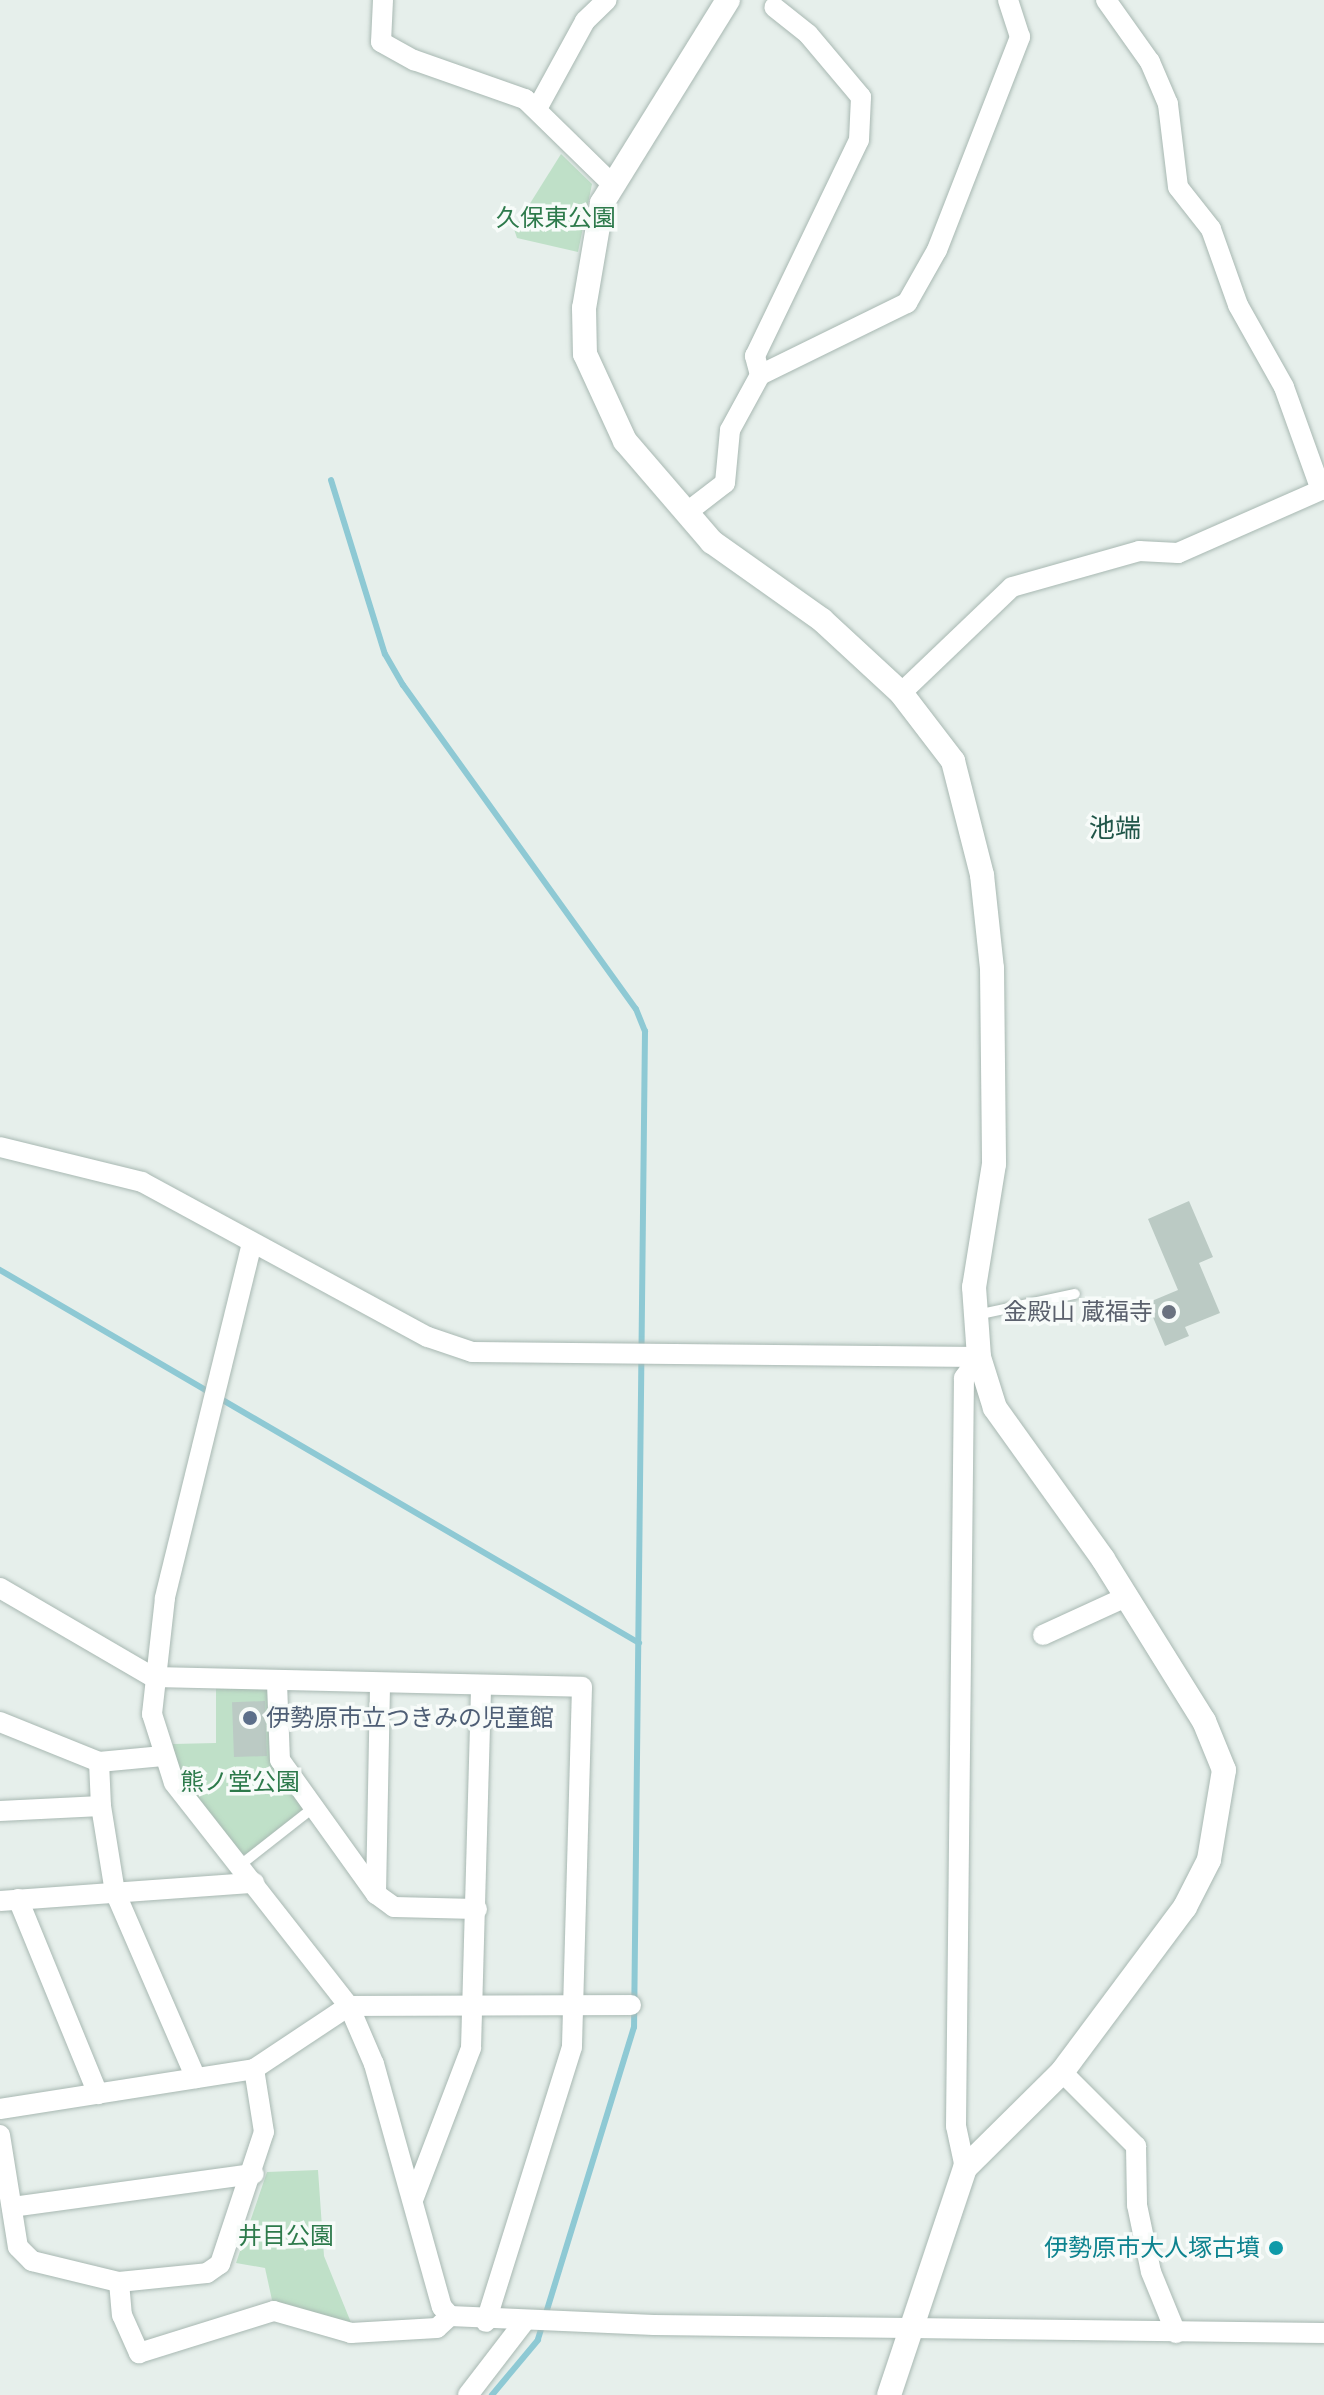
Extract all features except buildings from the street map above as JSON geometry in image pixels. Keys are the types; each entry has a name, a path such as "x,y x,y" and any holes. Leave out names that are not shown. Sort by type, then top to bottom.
{"street":[{"path":"383,0 381,42 391,49 538,107 611,183"},
{"path":"538,107 585,21 607,0"},
{"path":"728,0 611,183 592,250 585,354 625,441 686,513 740,567 806,606 901,693 939,740 962,782 989,923 994,1164 974,1315 979,1357 995,1408 1126,1597 1217,1746 1223,1790 1209,1860 1185,1907 1062,2072 965,2168 915,2330 889,2395"},
{"path":"686,513 725,483 730,430 760,375 907,303 937,250 1020,37 1008,0"},
{"path":"901,693 1012,587 1139,551 1178,553 1323,489 1284,387 1238,305 1211,229 1178,187 1168,104 1156,76 1106,0"},
{"path":"760,375 755,356 859,140 861,97 808,34 774,2"},
{"path":"0,1147 142,1182 454,1348 628,1354 979,1357"},
{"path":"252,1243 210,1402 153,1677 152,1714 174,1783 349,2006 374,2064 442,2307 450,2316 486,2322 1324,2333"},
{"path":"965,2168 956,2126 964,1378 979,1357"},
{"path":"0,1588 153,1677 380,1686 582,1687 576,2004 572,2047 486,2322"},
{"path":"1043,1635 1126,1597"},
{"path":"277,1683 280,1760 376,1894 394,1907 477,1909"},
{"path":"376,1894 380,1686"},
{"path":"413,2200 471,2048 476,2004 481,1688"},
{"path":"0,1722 99,1762 163,1756"},
{"path":"99,1762 101,1806 115,1892 196,2078"},
{"path":"0,1811 101,1806"},
{"path":"98,2094 9,1900 254,1883"},
{"path":"0,2109 254,2069 349,2006 631,2005"},
{"path":"0,2135 18,2247 32,2261 119,2282 207,2273 220,2264 254,2174 264,2132 254,2069"},
{"path":"1062,2072 1136,2146 1137,2205 1151,2272 1176,2333"},
{"path":"12,2207 254,2174"},
{"path":"119,2282 122,2315 139,2353 274,2311 351,2333 437,2328 450,2316"},
{"path":"468,2395 529,2322"}],"lane":[{"path":"974,1315 1075,1294"},
{"path":"239,1866 313,1808"}],"green space":[{"name":"久保東公園","path":"561,154 592,184 578,252 517,238 514,229"},
{"name":"熊ノ堂公園","path":"216,1687 267,1688 304,1810 247,1854 240,1854 179,1773 173,1751 173,1744 216,1743"},
{"name":"井目公園","path":"318,2170 324,2256 354,2330 303,2319 272,2300 265,2268 236,2263 267,2172"}],"waterway":[{"path":"331,480 385,654 403,685 636,1009 645,1031 634,2027 538,2340 492,2395"},
{"path":"0,1270 639,1643"}],"place":[{"name":"金殿山 蔵福寺","path":"1169,1312"},
{"name":"伊勢原市立つきみの児童館","path":"250,1718"},
{"name":"伊勢原市大人塚古墳","path":"1276,2248"}],"district":[{"name":"池端","path":"1115,828"}]}
